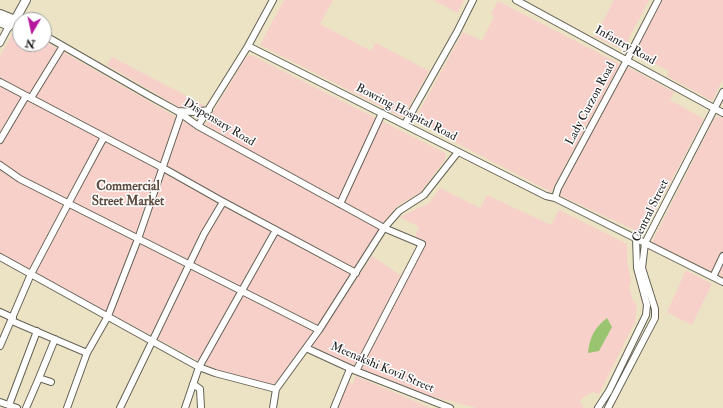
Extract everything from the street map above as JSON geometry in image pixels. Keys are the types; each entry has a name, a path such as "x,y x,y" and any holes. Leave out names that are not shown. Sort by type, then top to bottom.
{"main road":[{"path":"17,12 20,0"},
{"path":"19,12 26,0"},
{"path":"0,14 12,20"},
{"path":"0,22 12,21"}],"street":[{"path":"198,126 248,46 273,0"},
{"path":"405,124 457,32 473,0"},
{"name":"Infantry Road","path":"516,0 723,113"},
{"name":"Lady Curzon Road","path":"555,198 558,188 658,0"},
{"path":"0,43 12,24"},
{"name":"Dispensary Road","path":"52,40 179,112 198,126 384,228 422,244 353,370"},
{"path":"0,140 63,46"},
{"name":"Bowring Hospital Road","path":"248,46 546,196 555,198 645,242"},
{"path":"0,82 162,167 223,202 356,273"},
{"name":"Central Street","path":"608,408 655,318 655,309 642,268 645,242 723,92"},
{"path":"67,408 87,353 108,316 138,239 179,112 209,110"},
{"path":"340,204 382,113"},
{"path":"0,346 32,274 104,137"},
{"path":"273,408 276,390 319,330 384,228 399,211 424,196 458,152"},
{"path":"0,165 20,179 68,204 319,330"},
{"path":"120,408 189,265 223,202"},
{"path":"185,408 199,367 276,230"},
{"name":"Central Street","path":"598,408 609,391 646,315 647,305 637,268 636,238"},
{"path":"645,242 723,282"},
{"path":"713,277 723,256"},
{"path":"0,257 199,367 215,374 276,390"},
{"path":"0,312 37,331 87,353"},
{"path":"9,406 37,331"},
{"path":"26,408 55,339"},
{"name":"Meenakshi Kovil Street","path":"306,348 353,370 442,407 450,408"},
{"path":"334,408 353,370"},
{"path":"39,378 52,382"},
{"path":"193,384 200,389 201,408"},
{"path":"0,402 17,408"}],"shaded area":[{"path":"284,0 333,0 320,24 371,51 376,43 429,71 403,118 260,45"},
{"path":"433,0 464,0 458,13"},
{"path":"614,0 649,0 623,50 595,37"},
{"path":"662,0 723,0 723,79 712,101 667,76 669,71 634,53"},
{"path":"498,1 620,64 551,192 414,121 463,32 482,41 494,16 491,14"},
{"path":"12,34 12,52 52,52 52,46 176,117 380,229 319,328 273,387 218,371 0,255 0,56"},
{"path":"251,55 445,153 446,158 421,192 397,206 382,224 205,125 246,57"},
{"path":"112,57 206,106 192,109 182,109 107,65"},
{"path":"626,66 674,92 670,100 704,119 643,234 559,195"},
{"path":"718,116 723,118 723,277 652,242 714,119"},
{"path":"440,188 480,208 487,195 551,225 559,210 627,244 627,261 631,281 629,287 633,300 637,305 635,322 599,394 593,392 582,398 580,401 584,408 477,408 430,396 360,369 424,244 414,239 419,227 400,217 429,203"},
{"path":"372,256 403,277 356,367 312,346"},
{"path":"686,270 712,284 692,325 667,312"},
{"path":"356,376 430,408 335,408 346,381 353,384"}],"green space":[{"path":"607,318 612,327 599,351 588,353 593,333"}],"district":[{"name":"Commercial Street Market","path":"128,194"}]}
